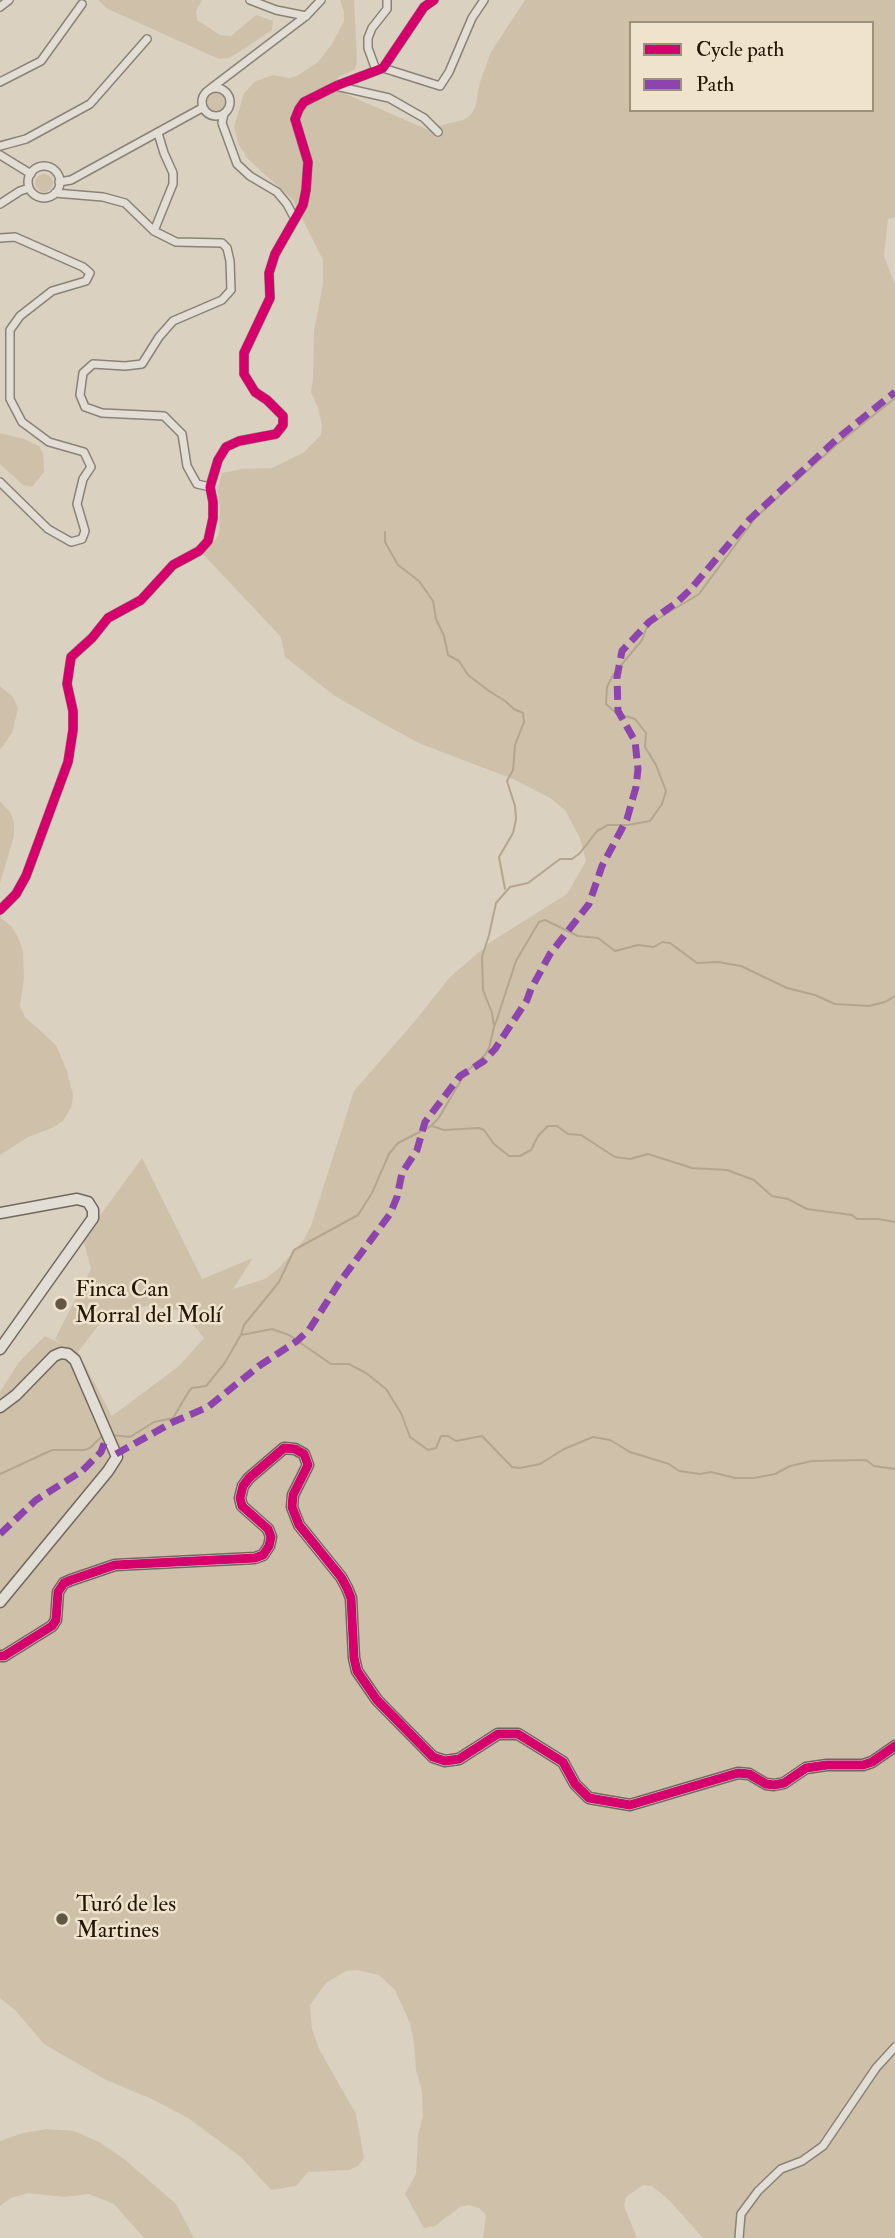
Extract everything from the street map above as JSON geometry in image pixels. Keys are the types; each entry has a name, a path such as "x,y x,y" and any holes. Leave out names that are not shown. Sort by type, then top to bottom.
{"street":[{"path":"0,7 9,0"},
{"path":"250,0 276,10 306,16"},
{"path":"224,114 211,116 202,108 202,99 210,89 306,16 321,0"},
{"path":"387,0 387,9 372,28 368,38 368,48 380,69 440,86 449,72 472,18 484,0"},
{"path":"0,910 16,894 26,876 68,762 73,730 67,684 71,657 115,612 141,600 173,565 198,551 208,541 213,518 210,487 218,460 226,447 276,434 283,425 283,416 255,392 244,374 244,353 270,298 269,273 275,254 303,205 307,162 295,119 304,102 380,69 424,7 434,0"},
{"path":"0,82 41,61 82,4"},
{"path":"0,146 26,139 90,104 146,39"},
{"path":"336,86 389,98 424,118 438,132"},
{"path":"210,89 219,88 227,93 230,102 222,123 237,164 250,176 277,192 295,219"},
{"path":"59,182 71,180 202,108"},
{"path":"154,232 173,184 173,173 158,133"},
{"path":"0,155 31,174"},
{"path":"48,167 56,173 59,182 55,193 41,198 29,188 31,174 38,168 48,167"},
{"path":"0,204 29,188"},
{"path":"55,193 103,197 125,203 154,232 176,242 222,243 227,248 231,290 222,300 173,321 142,364 93,364 83,373 80,395 85,407 102,413 164,416 181,434 187,466 197,484 210,487"},
{"path":"0,238 15,237 83,267 90,274 86,282 52,291 20,316 9,330 10,399 22,422 49,442 84,452 91,467 83,479 77,504 85,531 82,539 71,542 48,529 0,482"},
{"path":"0,1213 78,1199 88,1202 93,1209 93,1217 0,1349"},
{"path":"0,1407 16,1395 54,1356 68,1354 75,1360 117,1457 0,1602"},
{"path":"0,1656 5,1656 52,1626 56,1620 58,1592 64,1583 71,1580 115,1565 255,1558 262,1555 269,1546 271,1537 268,1529 242,1506 240,1498 243,1486 284,1448 295,1449 304,1454 307,1465 293,1495 292,1507 299,1525 341,1577 351,1598 357,1671 377,1700 433,1757 445,1761 458,1759 498,1734 517,1734 563,1762 575,1784 589,1798 631,1805 738,1773 749,1774 766,1784 784,1783 806,1768 863,1765 895,1746"},
{"path":"739,2238 741,2214 758,2191 781,2169 802,2161 823,2146 876,2068 895,2047"}],"shaded area":[{"path":"98,0 202,0 196,11 197,20 220,35 231,36 256,15 273,21 272,30 236,54 219,59 108,9"},
{"path":"340,0 354,0 357,63 354,70 338,77 339,91 426,129 470,116 475,108 480,82 491,52 525,0 895,0 895,217 888,219 884,256 895,285 895,2238 703,2238 669,2200 652,2186 643,2185 626,2197 624,2206 637,2238 483,2238 486,2215 479,2208 469,2205 460,2207 435,2226 424,2228 405,2194 416,2174 418,2135 423,2116 414,2043 410,2023 395,1990 379,1975 357,1970 346,1971 326,1983 310,2005 312,2029 319,2049 356,2114 364,2158 358,2166 349,2170 308,2172 296,2186 271,2190 241,2157 188,2118 152,2099 106,2080 44,2044 15,2010 0,1998 0,1392 19,1362 45,1336 62,1344 55,1339 91,1269 83,1239 142,1158 202,1279 253,1258 233,1289 265,1279 279,1268 303,1241 311,1226 354,1091 450,977 492,941 567,894 586,861 580,838 565,810 550,798 513,779 421,744 335,696 285,657 281,637 202,553 219,534 220,507 217,490 222,473 272,468 303,453 321,435 318,408 311,392 314,331 323,284 323,260 293,200 249,160 239,145 234,127 244,93 256,81 273,75 289,78 297,76 318,62 332,44 344,21","holes":["147,1306 183,1311 204,1338 179,1366 112,1416 78,1352 103,1319"]},
{"path":"216,93 222,96 225,102 222,108 216,111 210,108 207,102 210,96"},
{"path":"44,174 50,177 53,183 50,189 44,192 38,189 35,183 38,177"},
{"path":"0,433 39,446 43,453 44,472 32,487 23,485 0,464"},
{"path":"0,686 13,697 18,709 12,733 0,750"},
{"path":"0,801 10,812 14,823 14,836 0,883"},
{"path":"0,908 1,918 11,926 23,951 24,978 20,1006 25,1017 56,1045 73,1095 71,1108 63,1121 28,1137 0,1155"},
{"path":"47,2129 74,2131 99,2142 124,2159 176,2204 194,2238 144,2238 114,2204 89,2194 64,2197 28,2193 11,2198 0,2206 0,2141"}],"waterway":[{"path":"111,1435 130,1437 154,1422 173,1418 189,1391 206,1386 224,1364 244,1325 279,1282 294,1250 358,1215 372,1193 389,1154 398,1143 431,1126 438,1119 466,1072 489,1048 494,1027 483,990 482,957 496,903 510,887 528,883 560,859 572,859 597,831 608,825 650,821 662,804 666,791 656,765 645,747 646,733 635,719 616,713 606,704 607,687 613,675 642,640 651,623 699,594 756,517 835,446 895,398"},
{"path":"385,532 385,542 398,565 419,581 433,601 448,655 459,661 468,675 523,713 524,722 515,745 513,770 507,781 516,819 513,833 499,857 505,889"},
{"path":"495,1025 516,961 539,922 545,920 578,936 598,938 615,951 638,945 654,947 662,942 670,943 697,963 718,962 741,966 787,988 815,995 835,1004 869,1006 895,996"},
{"path":"432,1126 444,1130 479,1128 509,1156 520,1156 531,1150 538,1136 548,1126 557,1126 568,1134 581,1135 615,1157 630,1159 648,1154 692,1168 727,1170 754,1180 772,1196 788,1199 807,1209 852,1215 857,1219 895,1222"},
{"path":"241,1335 272,1329 289,1335 331,1364 349,1364 366,1373 386,1389 401,1413 410,1437 428,1450 436,1448 441,1436 448,1436 456,1441 482,1436 512,1467 520,1468 540,1464 564,1449 593,1437 610,1440 630,1452 669,1464 679,1471 700,1474 711,1472 735,1478 775,1474 790,1466 812,1461 866,1460 874,1466 895,1469"},
{"path":"0,1474 52,1450 90,1448 102,1436"}],"marked path":[{"path":"116,1454 173,1422 208,1407 309,1330 339,1283 390,1214 402,1173 417,1150 425,1122 460,1076 484,1061 495,1049 527,1000 550,954 589,904 602,866 627,819 636,787 638,769 635,741 618,711 617,677 622,651 649,622 690,590 750,519 838,438 895,392"},
{"path":"0,1534 36,1500 82,1471 101,1452 105,1441"}],"cycle path":[{"path":"0,910 16,894 26,876 68,762 73,730 73,711 67,684 71,657 92,638 108,618 141,600 173,565 199,551 208,541 213,518 210,487 218,460 226,447 239,441 276,434 283,425 283,416 255,392 244,374 244,353 270,298 269,273 275,254 303,205 308,162 295,119 299,109 304,102 336,86 383,68 424,7 434,0"},
{"path":"0,1656 52,1626 56,1620 58,1592 64,1583 71,1580 115,1565 255,1558 263,1555 271,1537 268,1529 242,1506 240,1498 243,1486 284,1448 295,1449 304,1454 308,1465 293,1495 292,1507 299,1525 341,1577 351,1598 357,1671 377,1700 433,1757 445,1761 459,1759 498,1734 518,1734 563,1762 575,1784 589,1798 630,1805 738,1773 749,1774 766,1784 784,1783 806,1768 863,1765 895,1746"}],"place":[{"name":"Finca Can Morral del Molí","path":"61,1304"},
{"name":"Turó de les Martines","path":"62,1919"}]}
